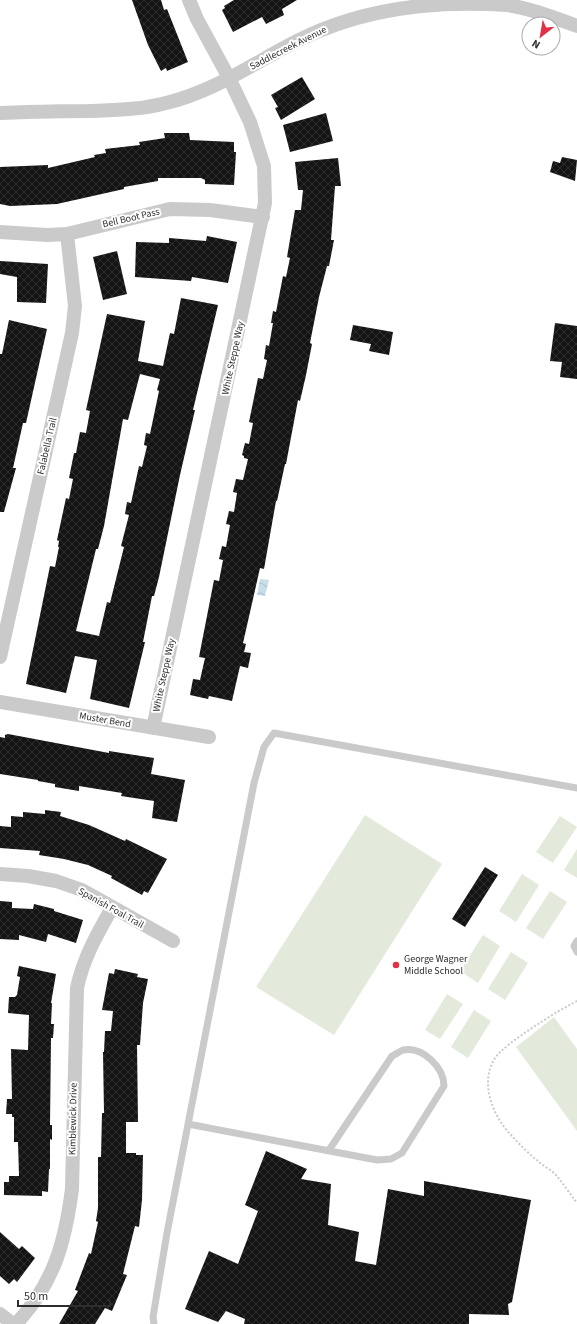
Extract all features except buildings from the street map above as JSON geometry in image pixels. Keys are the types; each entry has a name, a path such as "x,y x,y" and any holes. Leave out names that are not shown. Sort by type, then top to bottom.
{"street":[{"name":"White Steppe Way","path":"153,728 265,203 264,166 250,122 229,78 197,18 190,0"},
{"name":"Saddlecreek Avenue","path":"0,113 125,109 165,103 193,95 229,78 326,27 358,16 403,6 446,1 509,3 577,26"},
{"name":"Bell Boot Pass","path":"0,232 47,235 67,234 170,209 210,210 263,217"},
{"name":"Falabella Trail","path":"0,657 72,333 75,306 67,234"},
{"name":"Muster Bend","path":"0,702 209,737"},
{"name":"Spanish Foal Trail","path":"0,874 28,876 56,881 82,890 173,941"},
{"name":"Kimblewick Drive","path":"16,1324 35,1302 54,1268 69,1213 72,1189 76,988 81,968 112,908"},
{"path":"0,1314 13,1324"}],"lane":[{"path":"154,1324 153,1317 167,1233 254,784 264,747 274,733 577,788"},
{"path":"577,941 574,946 577,952"},
{"path":"188,1124 377,1160 391,1159 402,1153 444,1086 441,1072 434,1062 418,1052 403,1050 392,1056 329,1150"}],"path":[{"path":"577,1001 512,1043 496,1057 488,1078 493,1108 501,1121 512,1136 538,1162 554,1174 577,1203"}],"green space":[{"path":"365,815 442,864 334,1035 256,987"},
{"path":"560,816 577,827 553,863 536,852"},
{"path":"577,849 577,878 564,870"},
{"path":"522,874 539,885 516,922 499,911"},
{"path":"550,891 567,902 543,939 526,928"},
{"path":"483,935 500,946 478,983 460,971"},
{"path":"511,952 528,963 505,1000 488,989"},
{"path":"447,994 463,1004 440,1039 425,1030"},
{"path":"474,1010 491,1021 468,1058 451,1047"},
{"path":"554,1017 577,1049 577,1131 516,1047"}],"water":[{"path":"260,579 269,580 265,596 257,595"}],"place":[{"name":"George Wagner Middle School","path":"396,965"}]}
